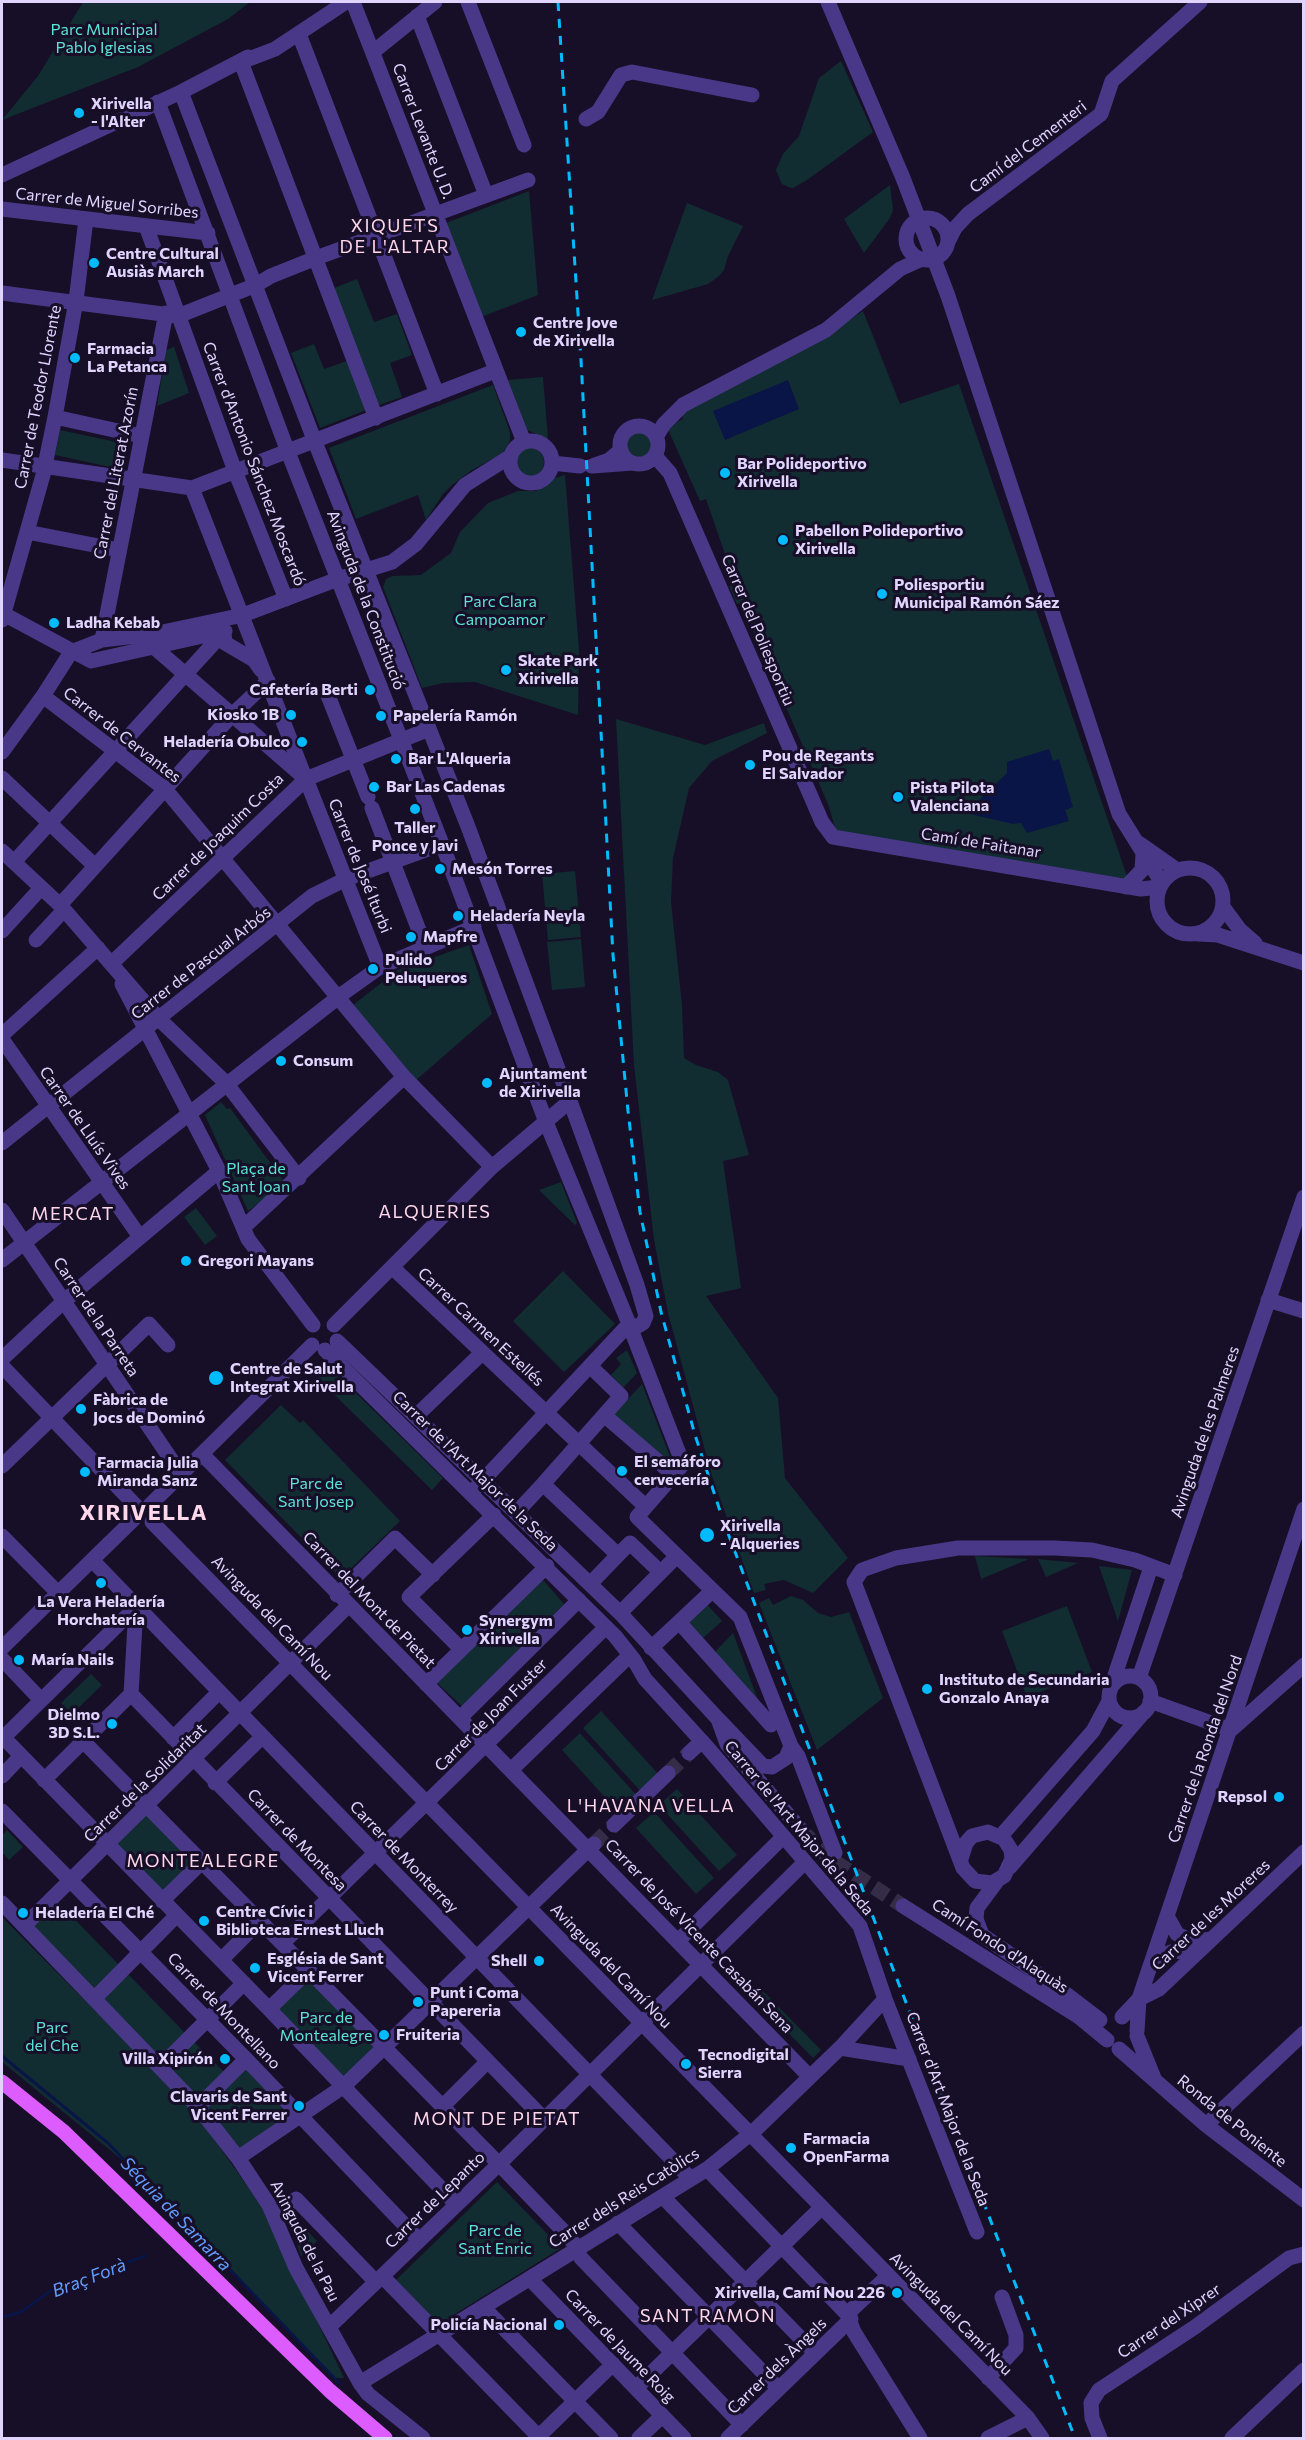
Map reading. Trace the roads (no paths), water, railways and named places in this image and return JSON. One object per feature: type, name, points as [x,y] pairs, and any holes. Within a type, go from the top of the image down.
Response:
[{"type":"main road","points":[[2,2082],[72,2139],[330,2391],[385,2439]]},
{"type":"street","points":[[2,175],[241,62],[330,2]]},
{"type":"street","points":[[241,62],[271,52],[346,2]]},
{"type":"street","name":"Carrer Levante U. D.","points":[[353,2],[524,442]]},
{"type":"street","points":[[373,51],[435,2]]},
{"type":"street","points":[[468,2],[524,145]]},
{"type":"street","points":[[828,2],[912,201],[925,222],[1119,814],[1161,885]]},
{"type":"street","name":"Camí del Cementeri","points":[[935,257],[968,214],[1101,114],[1112,81],[1200,2]]},
{"type":"street","points":[[417,16],[486,195]]},
{"type":"street","points":[[299,34],[437,394]]},
{"type":"street","points":[[241,62],[376,418]]},
{"type":"street","points":[[586,119],[598,112],[621,75],[632,72],[752,95]]},
{"type":"street","name":"Avinguda de la Constitució","points":[[181,92],[315,442],[467,824],[637,1285],[646,1316],[640,1326],[629,1324]]},
{"type":"street","name":"Avinguda de la Constitució","points":[[158,102],[288,452],[474,927],[543,1116],[629,1324],[682,1464],[645,1506]]},
{"type":"street","points":[[2,293],[172,314],[231,295],[316,258],[528,180]]},
{"type":"street","name":"Carrer de Miguel Sorribes","points":[[2,209],[208,232]]},
{"type":"street","name":"Camí del Cementeri","points":[[925,222],[968,214]]},
{"type":"street","name":"Carrer de Teodor Llorente","points":[[3,616],[45,467],[56,417],[76,301],[86,219]]},
{"type":"street","points":[[900,268],[907,245],[925,222]]},
{"type":"street","points":[[925,222],[944,226],[935,257]]},
{"type":"street","name":"Carrer d'Antonio Sánchez Moscardó","points":[[146,226],[172,314],[188,341],[235,471],[286,599]]},
{"type":"street","points":[[907,245],[910,252],[935,257]]},
{"type":"street","points":[[638,426],[646,427],[656,436],[658,445],[655,456],[645,464],[592,466],[609,460],[621,450],[623,434],[638,426],[677,409],[826,330],[900,268],[935,257]]},
{"type":"street","name":"Carrer del Literat Azorín","points":[[102,640],[160,343],[172,314]]},
{"type":"street","name":"Carrer d'Antonio Sánchez Moscardó","points":[[160,343],[175,338],[188,341]]},
{"type":"street","points":[[2,460],[192,488],[495,371]]},
{"type":"street","points":[[656,436],[677,409]]},
{"type":"street","points":[[56,417],[141,436]]},
{"type":"street","points":[[2,752],[43,696],[71,652],[102,640],[153,634],[243,615],[338,579],[392,562],[416,544],[465,485],[511,456],[524,442],[531,441],[543,445],[551,456],[552,463],[546,476],[534,483],[520,480],[505,469],[489,471]]},
{"type":"street","points":[[621,450],[633,463]]},
{"type":"street","points":[[511,456],[513,474]]},
{"type":"street","name":"Carrer del Poliesportiu","points":[[655,456],[670,472],[822,822]]},
{"type":"street","points":[[552,463],[580,466]]},
{"type":"street","points":[[192,488],[267,681]]},
{"type":"street","points":[[27,532],[119,550]]},
{"type":"street","points":[[243,615],[224,632],[50,824],[6,859],[62,908],[159,1019],[226,1083],[299,1178]]},
{"type":"street","points":[[3,616],[91,661],[224,632]]},
{"type":"street","points":[[224,632],[225,644],[256,662],[267,681]]},
{"type":"street","name":"Carrer de José Iturbi","points":[[155,648],[306,779]]},
{"type":"street","points":[[36,940],[95,866],[232,715],[267,681]]},
{"type":"street","name":"Carrer de José Iturbi","points":[[267,681],[380,967]]},
{"type":"street","points":[[327,693],[425,945]]},
{"type":"street","name":"Carrer de Cervantes","points":[[43,696],[165,789],[404,1077],[492,1167]]},
{"type":"street","name":"Carrer de Joaquim Costa","points":[[112,963],[306,779],[354,762],[429,729]]},
{"type":"street","points":[[2,778],[95,866]]},
{"type":"street","name":"Camí de Faitanar","points":[[822,822],[833,837],[1134,888],[1161,885]]},
{"type":"street","points":[[1133,840],[1177,870]]},
{"type":"street","name":"Carrer de Pascual Arbós","points":[[2,1143],[278,926],[312,896],[346,879],[442,844]]},
{"type":"street","points":[[1143,854],[1143,870],[1134,888],[1157,903]]},
{"type":"street","points":[[1198,934],[1208,929],[1219,918],[1223,907],[1223,895],[1214,878],[1193,867],[1177,870],[1161,885],[1157,903],[1162,921],[1175,931],[1198,934],[1218,935],[1304,963]]},
{"type":"street","points":[[2,931],[41,888]]},
{"type":"street","points":[[1223,907],[1240,930],[1260,947]]},
{"type":"street","points":[[2,1260],[226,1083],[380,967],[425,945],[474,927]]},
{"type":"street","points":[[2,1037],[98,948]]},
{"type":"street","points":[[112,963],[219,1171],[245,1226],[248,1239],[313,1325]]},
{"type":"street","name":"Carrer de Lluís Vives","points":[[2,1037],[140,1237]]},
{"type":"street","points":[[245,1226],[299,1178],[404,1077]]},
{"type":"street","points":[[334,1325],[508,1153],[538,1119],[568,1097]]},
{"type":"street","points":[[508,1153],[531,1142],[553,1140]]},
{"type":"street","points":[[2,1359],[63,1302],[219,1171]]},
{"type":"street","name":"Avinguda de les Palmeres","points":[[1138,1678],[1304,1197]]},
{"type":"street","name":"Carrer de la Parreta","points":[[2,1210],[181,1474]]},
{"type":"street","name":"Carrer Carmen Estellés","points":[[392,1267],[645,1506]]},
{"type":"street","points":[[617,1296],[637,1285]]},
{"type":"street","points":[[1268,1300],[1304,1311]]},
{"type":"street","points":[[2,1648],[140,1510],[338,1332],[334,1325],[326,1321],[313,1325]]},
{"type":"street","points":[[2,1466],[149,1324],[168,1345]]},
{"type":"street","points":[[472,1492],[629,1324]]},
{"type":"street","points":[[313,1325],[309,1337],[325,1345]]},
{"type":"street","name":"Carrer de l'Art Major de la Seda","points":[[325,1345],[416,1416],[483,1480],[620,1613],[763,1766],[780,1764],[791,1746]]},
{"type":"street","name":"Carrer de l'Art Major de la Seda","points":[[325,1345],[547,1566],[630,1654],[645,1678],[705,1744],[860,1926],[885,1999]]},
{"type":"street","points":[[416,1416],[482,1353]]},
{"type":"street","points":[[2,1366],[140,1510]]},
{"type":"street","points":[[516,1513],[621,1395],[590,1366]]},
{"type":"street","points":[[604,1415],[668,1470],[674,1465]]},
{"type":"street","name":"Carrer del Mont de Pietat","points":[[202,1454],[487,1745]]},
{"type":"street","points":[[543,1484],[618,1555]]},
{"type":"street","points":[[645,1506],[637,1518],[740,1617],[791,1746],[798,1756],[835,1853]]},
{"type":"street","name":"Carrer de la Ronda del Nord","points":[[1137,2033],[1139,2000],[1304,1509]]},
{"type":"street","name":"Avinguda del Camí Nou","points":[[140,1510],[144,1525],[152,1522],[1028,2418],[1041,2439]]},
{"type":"street","points":[[461,1649],[409,1597],[494,1515]]},
{"type":"street","points":[[2,1536],[58,1593]]},
{"type":"street","name":"Carrer de la Solidaritat","points":[[24,1926],[290,1664],[395,1538],[433,1575]]},
{"type":"street","points":[[590,1584],[630,1543],[654,1566]]},
{"type":"street","points":[[996,1881],[983,1883],[975,1881],[968,1875],[854,1582],[862,1570],[896,1558],[958,1548],[1092,1550],[1135,1560],[1150,1568],[1175,1575]]},
{"type":"street","points":[[606,1627],[676,1557]]},
{"type":"street","name":"Carrer de Monterrey","points":[[92,1560],[691,2179]]},
{"type":"street","points":[[426,1684],[547,1566]]},
{"type":"street","points":[[1150,1568],[1110,1695],[1120,1716],[1131,1718],[1147,1707],[1231,1730],[1304,1665]]},
{"type":"street","points":[[651,1648],[712,1591]]},
{"type":"street","points":[[460,1718],[579,1600]]},
{"type":"street","points":[[44,1780],[131,1695],[136,1607]]},
{"type":"street","points":[[136,1607],[2,1737],[244,1983],[456,2204]]},
{"type":"street","points":[[606,1627],[620,1613]]},
{"type":"street","points":[[679,1622],[771,1725]]},
{"type":"street","name":"Carrer de Joan Fuster","points":[[283,1943],[606,1627]]},
{"type":"street","points":[[512,1769],[630,1654]]},
{"type":"street","points":[[2,1659],[41,1700]]},
{"type":"street","points":[[1000,1837],[1093,1731],[1119,1678],[1126,1676],[1138,1678],[1148,1687],[1147,1707],[996,1881],[977,1908],[976,1919],[982,1935],[1053,1984],[1111,2019],[1132,2021],[1137,2033],[1130,2047],[1113,2045],[1106,2029],[1111,2019]]},
{"type":"street","points":[[172,1738],[219,1692]]},
{"type":"street","name":"Carrer de Montesa","points":[[131,1695],[429,2004],[544,2119]]},
{"type":"street","name":"Carrer de l'Art Major de la Seda","points":[[718,1719],[726,1744],[802,1831]]},
{"type":"street","points":[[215,1783],[262,1737]]},
{"type":"street","points":[[83,1741],[500,2164],[571,2239],[581,2258],[742,2425]]},
{"type":"street","points":[[690,1753],[705,1744]]},
{"type":"street","name":"Carrer de l'Art Major de la Seda","points":[[705,1744],[746,1768]]},
{"type":"street","name":"Carrer de José Vicente Casabán Sena","points":[[487,1745],[591,1846],[809,2076]]},
{"type":"street","points":[[2,1776],[21,1756]]},
{"type":"street","points":[[614,1825],[668,1773]]},
{"type":"street","name":"Carrer de Montellano","points":[[2,1811],[246,2059],[418,2239]]},
{"type":"street","points":[[961,1859],[966,1843],[972,1836],[988,1832],[1000,1837],[1011,1850],[1010,1867]]},
{"type":"street","points":[[679,1940],[783,1837]]},
{"type":"street","points":[[238,2158],[344,2086],[386,2048],[591,1846]]},
{"type":"street","name":"Carrer de les Moreres","points":[[1139,2000],[1159,1989],[1304,1852]]},
{"type":"street","points":[[162,1900],[203,1861]]},
{"type":"street","name":"Carrer de Lepanto","points":[[329,2327],[418,2239],[500,2164],[805,1862]]},
{"type":"street","name":"Avinguda de la Pau","points":[[2,1903],[198,2107],[238,2158],[275,2216],[296,2268],[360,2383],[368,2394],[423,2439]]},
{"type":"street","name":"Camí Fondo d'Alaquàs","points":[[903,1906],[1078,2017],[1113,2045]]},
{"type":"street","points":[[94,1999],[177,1916]]},
{"type":"street","points":[[1167,1916],[1177,1935],[1193,1942],[1211,1939]]},
{"type":"street","points":[[221,1960],[261,1920]]},
{"type":"street","points":[[1153,1958],[1174,1951],[1196,1953]]},
{"type":"street","points":[[269,2009],[309,1970]]},
{"type":"street","points":[[160,2067],[244,1983]]},
{"type":"street","name":"Carrer dels Reis Catòlics","points":[[360,2383],[707,2169],[750,2134],[840,2048],[885,1999]]},
{"type":"street","name":"Carrer d'Art Major de la Seda","points":[[885,1999],[977,2232]]},
{"type":"street","name":"Carrer de la Ronda del Nord","points":[[1111,2019],[1139,2000]]},
{"type":"street","name":"Camí Fondo d'Alaquàs","points":[[1078,2017],[1111,2019]]},
{"type":"street","name":"Ronda de Poniente","points":[[1137,2033],[1155,2081]]},
{"type":"street","points":[[1206,2125],[1304,2033]]},
{"type":"street","name":"Ronda de Poniente","points":[[1113,2045],[1206,2125],[1286,2189],[1304,2200]]},
{"type":"street","points":[[840,2048],[909,2059]]},
{"type":"street","points":[[198,2107],[246,2059]]},
{"type":"street","points":[[443,2106],[487,2062]]},
{"type":"street","points":[[707,2169],[849,2317],[854,2332],[920,2439]]},
{"type":"street","name":"Ronda de Poniente","points":[[1286,2189],[1304,2191]]},
{"type":"street","points":[[663,2197],[815,2353]]},
{"type":"street","points":[[275,2216],[296,2199],[438,2333],[538,2438],[613,2364]]},
{"type":"street","points":[[636,2388],[821,2208]]},
{"type":"street","points":[[618,2223],[778,2388]]},
{"type":"street","name":"Carrer del Xiprer","points":[[1100,2439],[1092,2418],[1091,2403],[1099,2390],[1196,2326],[1289,2258],[1304,2254]]},
{"type":"street","name":"Carrer dels Àngels","points":[[728,2439],[815,2353],[888,2276]]},
{"type":"street","name":"Carrer de Jaume Roig","points":[[530,2279],[684,2439]]},
{"type":"street","points":[[988,2378],[1016,2348],[1016,2335],[1002,2297]]},
{"type":"street","points":[[483,2307],[610,2439]]},
{"type":"street","points":[[1232,2439],[1304,2370]]},
{"type":"street","points":[[639,2439],[662,2416]]},
{"type":"street","points":[[988,2439],[1028,2418]]},
{"type":"waterway","name":"Séquia de Samarra","points":[[2,2056],[108,2143],[340,2384]]},
{"type":"waterway","name":"Braç Forà","points":[[2,2317],[21,2312],[53,2289],[145,2256]]},
{"type":"tunnel","points":[[668,1773],[689,1753]]},
{"type":"tunnel","points":[[594,1844],[614,1825]]},
{"type":"tunnel","points":[[802,1831],[829,1858],[903,1906]]},
{"type":"railway","points":[[558,2],[581,360],[613,955],[640,1212],[661,1312],[695,1435],[723,1520],[881,1938],[1075,2438]]},
{"type":"place","name":"Xirivella - l'Alter","points":[[79,113]]},
{"type":"place","name":"Centre Cultural Ausiàs March","points":[[94,263]]},
{"type":"place","name":"Centre Jove de Xirivella","points":[[521,332]]},
{"type":"place","name":"Farmacia La Petanca","points":[[75,358]]},
{"type":"place","name":"Bar Polideportivo Xirivella","points":[[725,473]]},
{"type":"place","name":"Pabellon Polideportivo Xirivella","points":[[783,540]]},
{"type":"place","name":"Poliesportiu Municipal Ramón Sáez","points":[[882,594]]},
{"type":"place","name":"Ladha Kebab","points":[[54,623]]},
{"type":"place","name":"Skate Park Xirivella","points":[[506,670]]},
{"type":"place","name":"Cafetería Berti","points":[[370,690]]},
{"type":"place","name":"Kiosko 1B","points":[[291,715]]},
{"type":"place","name":"Papelería Ramón","points":[[381,716]]},
{"type":"place","name":"Heladería Obulco","points":[[302,742]]},
{"type":"place","name":"Bar L'Alqueria","points":[[396,759]]},
{"type":"place","name":"Pou de Regants El Salvador","points":[[750,765]]},
{"type":"place","name":"Bar Las Cadenas","points":[[374,787]]},
{"type":"place","name":"Pista Pilota Valenciana","points":[[898,797]]},
{"type":"place","name":"Taller Ponce y Javi","points":[[415,809]]},
{"type":"place","name":"Mesón Torres","points":[[440,869]]},
{"type":"place","name":"Heladería Neyla","points":[[458,916]]},
{"type":"place","name":"Mapfre","points":[[411,937]]},
{"type":"place","name":"Pulido Peluqueros","points":[[373,969]]},
{"type":"place","name":"Consum","points":[[281,1061]]},
{"type":"place","name":"Ajuntament de Xirivella","points":[[487,1083]]},
{"type":"place","name":"Gregori Mayans","points":[[186,1261]]},
{"type":"place","name":"Centre de Salut Integrat Xirivella","points":[[216,1378]]},
{"type":"place","name":"Fàbrica de Jocs de Dominó","points":[[81,1409]]},
{"type":"place","name":"El semáforo cervecería","points":[[622,1471]]},
{"type":"place","name":"Farmacia Julia Miranda Sanz","points":[[85,1472]]},
{"type":"place","name":"Xirivella - Alqueries","points":[[707,1535]]},
{"type":"place","name":"La Vera Heladería Horchatería","points":[[101,1583]]},
{"type":"place","name":"Synergym Xirivella","points":[[467,1630]]},
{"type":"place","name":"María Nails","points":[[19,1660]]},
{"type":"place","name":"Instituto de Secundaria Gonzalo Anaya","points":[[927,1689]]},
{"type":"place","name":"Dielmo 3D S.L.","points":[[112,1724]]},
{"type":"place","name":"Repsol","points":[[1279,1797]]},
{"type":"place","name":"Heladería El Ché","points":[[23,1913]]},
{"type":"place","name":"Centre Cívic i Biblioteca Ernest Lluch","points":[[204,1921]]},
{"type":"place","name":"Shell","points":[[539,1961]]},
{"type":"place","name":"Església de Sant Vicent Ferrer","points":[[255,1968]]},
{"type":"place","name":"Punt i Coma Papereria","points":[[418,2002]]},
{"type":"place","name":"Fruiteria","points":[[384,2035]]},
{"type":"place","name":"Villa Xipirón","points":[[225,2059]]},
{"type":"place","name":"Tecnodigital Sierra","points":[[686,2064]]},
{"type":"place","name":"Clavaris de Sant Vicent Ferrer","points":[[299,2106]]},
{"type":"place","name":"Farmacia OpenFarma","points":[[791,2148]]},
{"type":"place","name":"Xirivella, Camí Nou 226","points":[[897,2293]]},
{"type":"place","name":"Policía Nacional","points":[[559,2325]]},
{"type":"district","name":"XIQUETS DE L'ALTAR","points":[[395,236]]},
{"type":"district","name":"ALQUERIES","points":[[435,1212]]},
{"type":"district","name":"MERCAT","points":[[73,1214]]},
{"type":"district","name":"XIRIVELLA","points":[[144,1513]]},
{"type":"district","name":"L'HAVANA VELLA","points":[[651,1806]]},
{"type":"district","name":"MONTEALEGRE","points":[[203,1861]]},
{"type":"district","name":"MONT DE PIETAT","points":[[497,2119]]},
{"type":"district","name":"SANT RAMON","points":[[708,2316]]},
{"type":"park label","name":"Parc Municipal Pablo Iglesias","points":[[104,39]]},
{"type":"park label","name":"Parc Clara Campoamor","points":[[500,611]]},
{"type":"park label","name":"Plaça de Sant Joan","points":[[256,1178]]},
{"type":"park label","name":"Parc de Sant Josep","points":[[316,1493]]},
{"type":"park label","name":"Parc de Montealegre","points":[[326,2027]]},
{"type":"park label","name":"Parc del Che","points":[[52,2037]]},
{"type":"park label","name":"Parc de Sant Enric","points":[[495,2240]]}]
